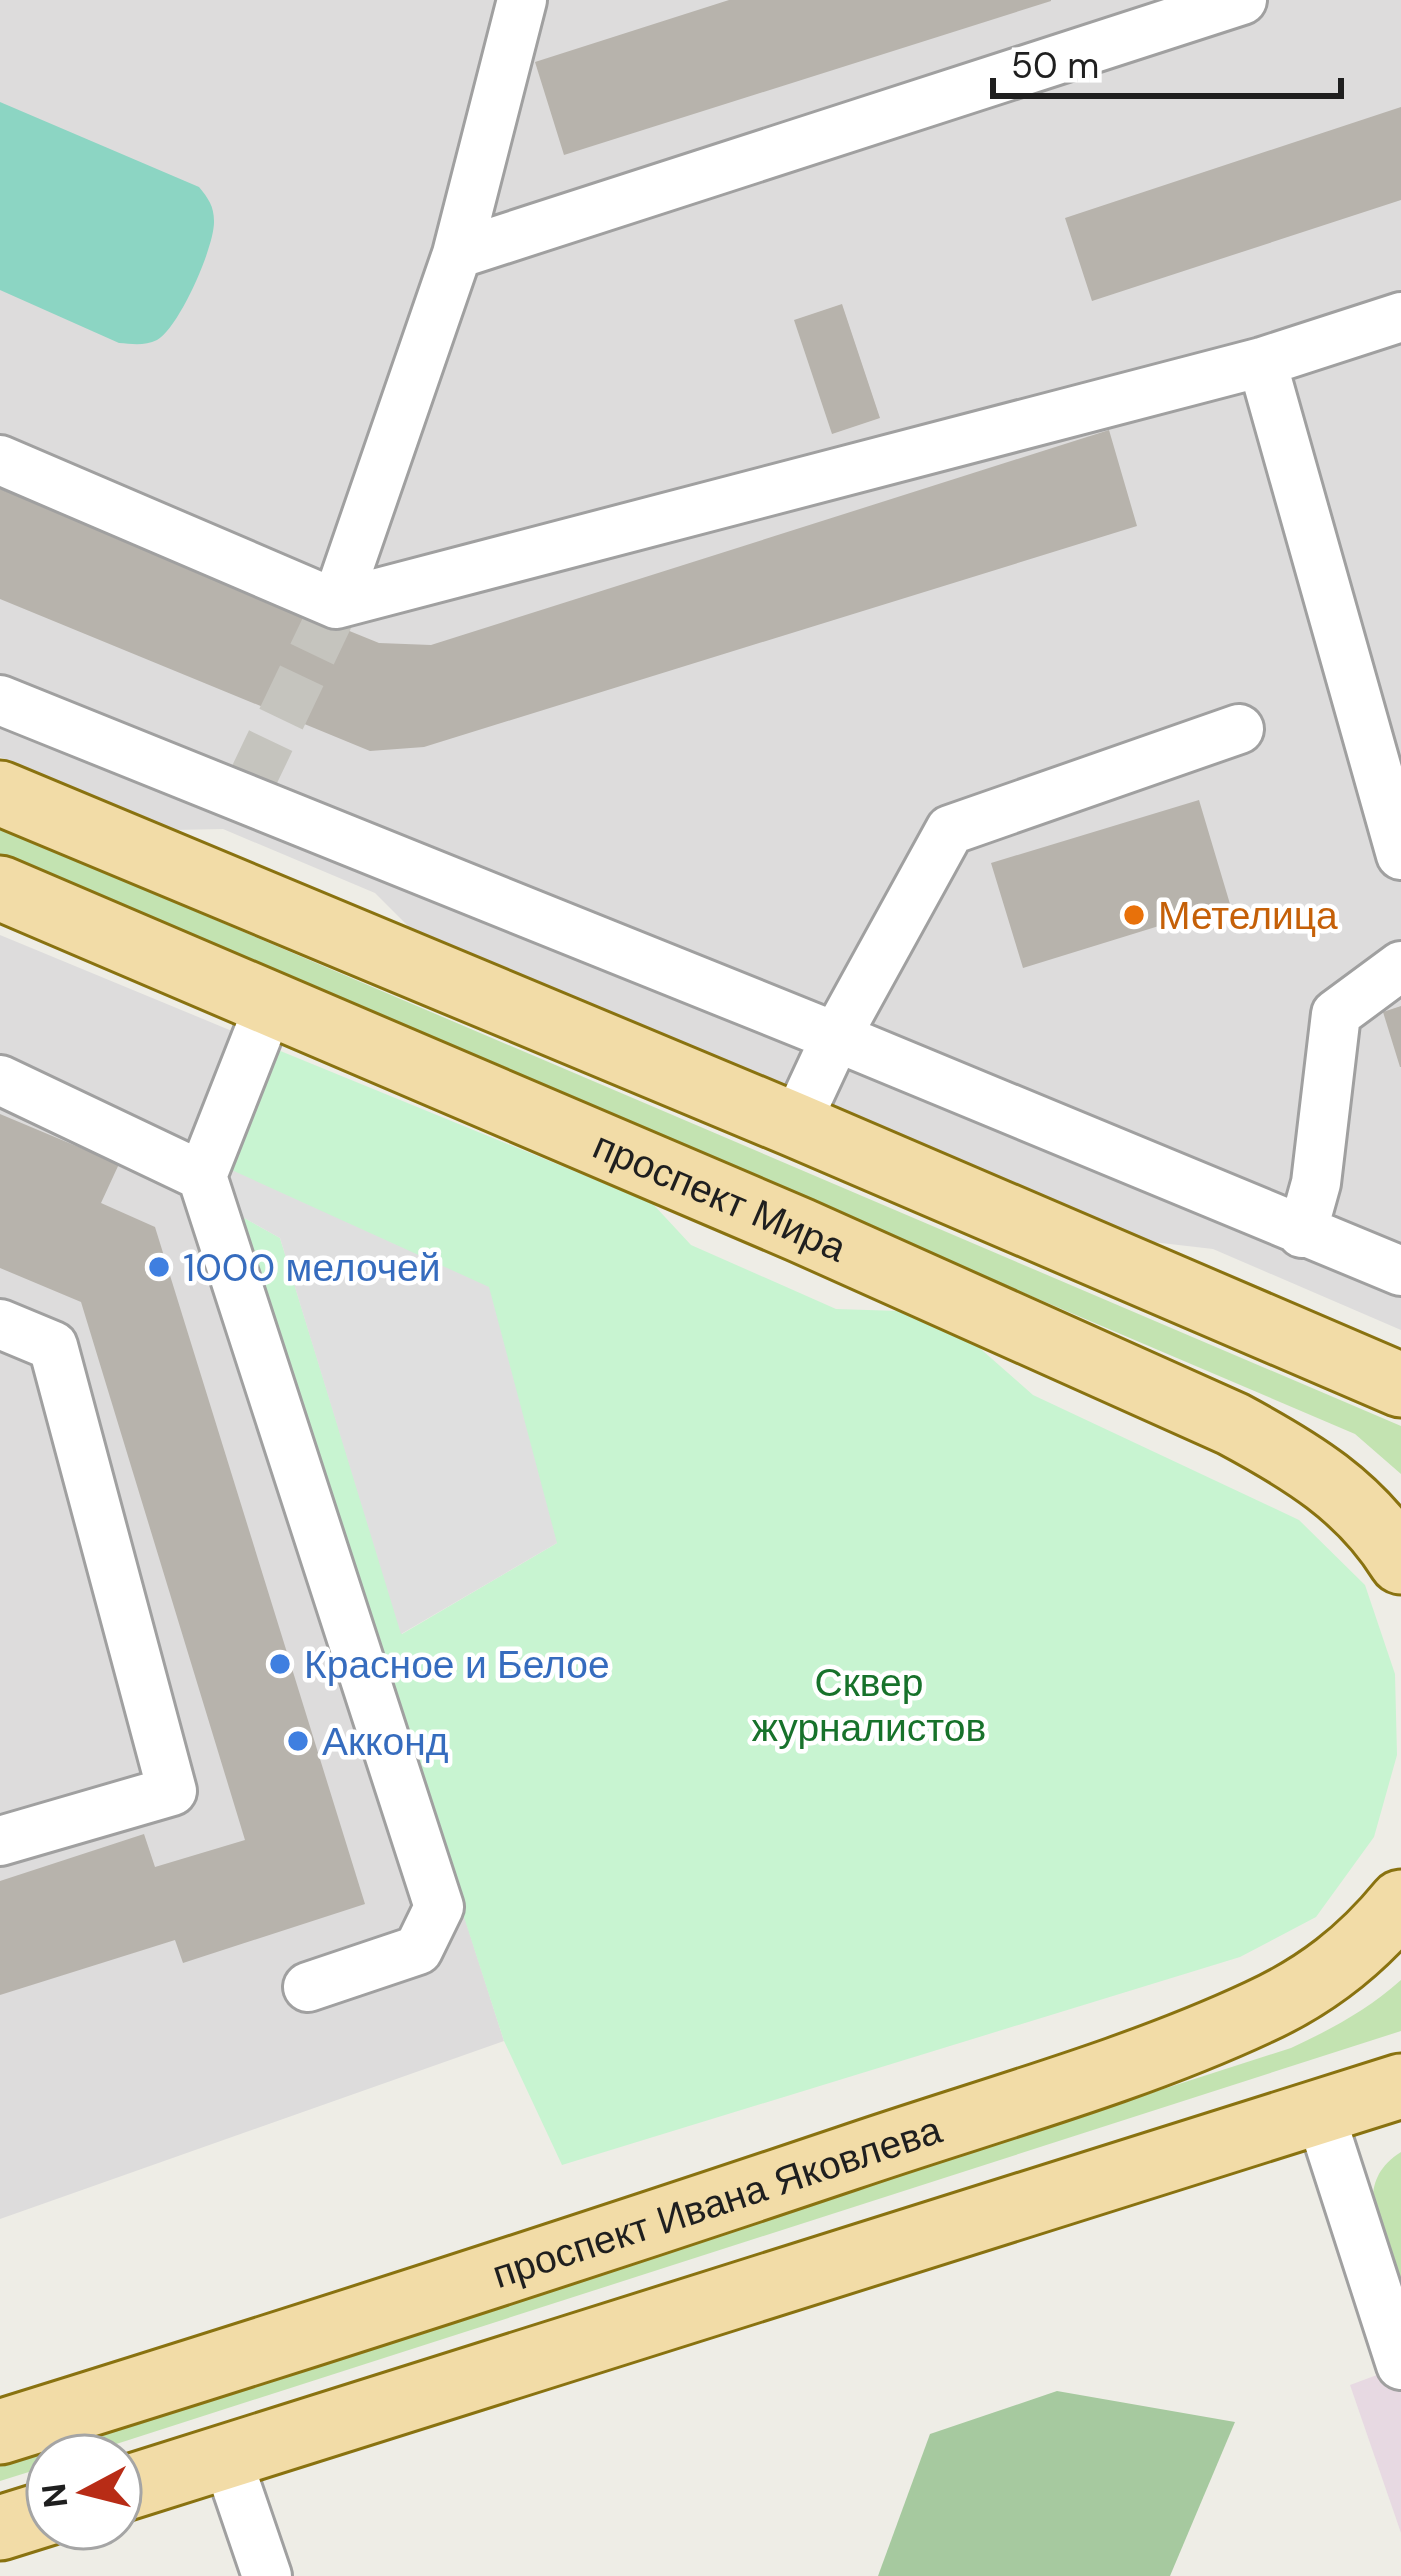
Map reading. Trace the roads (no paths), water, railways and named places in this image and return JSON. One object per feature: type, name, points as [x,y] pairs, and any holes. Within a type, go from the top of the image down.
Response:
[{"type":"main road","points":[[0,793],[795,1125],[1401,1385]]},
{"type":"main road","name":"проспект Мира","points":[[0,888],[800,1230],[1233,1424],[1297,1458],[1351,1498],[1401,1562]]},
{"type":"main road","name":"проспект Ивана Яковлева","points":[[0,2432],[739,2194],[1148,2056],[1259,2012],[1325,1976],[1373,1936],[1401,1902]]},
{"type":"main road","points":[[144,2482],[1401,2086]]},
{"type":"street","points":[[336,604],[458,254],[522,0]]},
{"type":"street","points":[[458,254],[1242,0]]},
{"type":"street","points":[[0,460],[336,604],[1262,362],[1401,317]]},
{"type":"street","points":[[1262,362],[1401,855]]},
{"type":"street","points":[[0,700],[246,792],[1401,1271]]},
{"type":"street","points":[[795,1125],[836,1037],[950,830],[1239,729]]},
{"type":"street","points":[[1302,1233],[1316,1184],[1336,1014],[1401,966]]},
{"type":"street","points":[[272,1001],[202,1176],[439,1907],[418,1949],[308,1987]]},
{"type":"street","points":[[0,1080],[202,1176]]},
{"type":"street","points":[[0,1324],[53,1346],[172,1792],[0,1840]]},
{"type":"street","points":[[1318,2111],[1398,2346]]},
{"type":"street","points":[[226,2456],[267,2576]]},
{"type":"tunnel","points":[[250,784],[336,604]]},
{"type":"place","name":"Метелица","points":[[1134,915]]},
{"type":"place","name":"1000 мелочей","points":[[159,1267]]},
{"type":"place","name":"Красное и Белое","points":[[280,1664]]},
{"type":"place","name":"Акконд","points":[[298,1741]]},
{"type":"park label","name":"Сквер журналистов","points":[[869,1704]]}]
